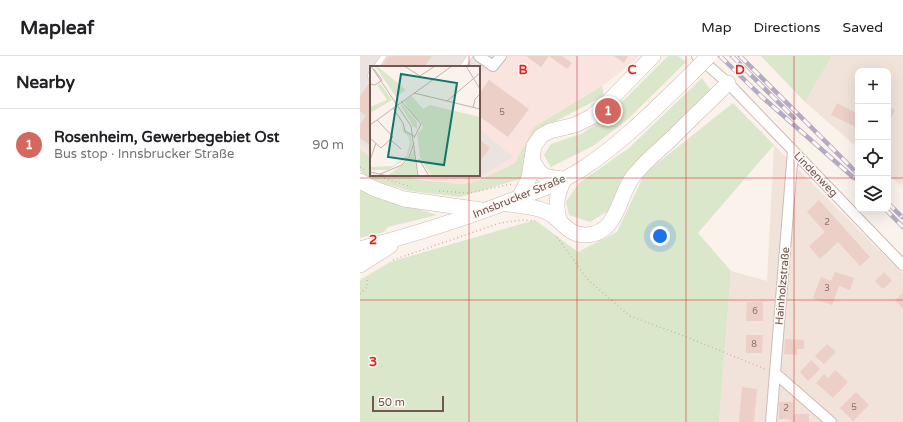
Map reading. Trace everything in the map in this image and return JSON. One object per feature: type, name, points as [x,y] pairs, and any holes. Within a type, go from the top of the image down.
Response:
[{"type":"main road","points":[[519,198],[529,178],[534,146],[542,136],[550,131],[575,125],[591,117],[604,106],[653,56]]},
{"type":"main road","name":"Innsbrucker Straße","points":[[360,249],[402,238],[505,204],[564,179],[606,153],[634,130],[709,56]]},
{"type":"main road","points":[[505,204],[539,209],[547,212],[557,227],[570,231],[586,235],[601,231],[612,220],[627,187],[639,169],[728,83]]},
{"type":"main road","points":[[532,159],[540,174],[546,177],[564,179],[557,198],[557,227]]},
{"type":"main road","points":[[360,181],[375,189],[404,199],[486,210]]},
{"type":"main road","points":[[364,271],[402,238]]},
{"type":"street","points":[[479,56],[493,66],[501,56]]},
{"type":"street","name":"Lindenweg","points":[[697,56],[728,83],[903,265]]},
{"type":"street","name":"Hainholzstraße","points":[[771,422],[793,150]]},
{"type":"street","points":[[775,373],[831,422]]},
{"type":"lane","points":[[377,66],[384,56]]},
{"type":"lane","points":[[463,66],[470,56]]},
{"type":"path","points":[[378,176],[417,189]]},
{"type":"path","points":[[439,191],[469,193],[508,185],[529,178]]},
{"type":"path","points":[[388,261],[500,223],[523,220],[537,221]]},
{"type":"path","points":[[557,227],[588,280],[630,316],[775,373]]},
{"type":"path","points":[[360,294],[367,288],[364,271]]},
{"type":"shaded area","points":[[360,56],[639,56],[634,62],[602,86],[534,127],[515,163],[475,182],[461,184],[427,181],[408,176],[480,176],[480,66],[370,66],[370,157],[360,149]]},
{"type":"shaded area","points":[[360,56],[494,56],[483,72],[480,70],[480,66],[370,66],[370,151],[360,143]]},
{"type":"shaded area","points":[[832,56],[903,56],[903,182],[900,185],[891,177],[891,68],[855,68],[855,145],[805,102]]},
{"type":"shaded area","points":[[480,130],[513,157],[480,176]]},
{"type":"shaded area","points":[[774,145],[903,274],[903,422],[719,422],[731,271],[767,281]]},
{"type":"shaded area","points":[[418,176],[479,176],[467,180]]},
{"type":"green space","points":[[668,56],[678,56],[686,62],[628,119],[593,146],[551,167],[544,155],[551,144],[583,133],[618,106]]},
{"type":"green space","points":[[761,56],[832,56],[805,102]]},
{"type":"green space","points":[[702,78],[710,89],[613,208],[590,222],[569,215],[566,202],[579,183],[629,148]]},
{"type":"green space","points":[[602,86],[604,96],[558,120],[538,133],[520,179],[460,197],[410,191],[372,180],[360,171],[360,149],[370,157],[370,176],[408,176],[427,181],[461,184],[475,182],[515,163],[534,127]]},
{"type":"green space","points":[[733,103],[774,145],[698,233],[731,271],[719,422],[360,422],[360,280],[390,262],[535,220],[578,252],[617,232],[645,173]]},
{"type":"green space","points":[[360,190],[437,215],[388,227],[384,232],[360,238]]},
{"type":"building","points":[[389,56],[432,56],[425,66],[382,66]]},
{"type":"building","points":[[526,56],[549,56],[541,67]]},
{"type":"building","points":[[549,56],[562,56],[572,63],[567,69]]},
{"type":"building","points":[[614,56],[628,56],[624,63]]},
{"type":"building","points":[[489,80],[529,109],[508,137],[480,117],[480,93]]},
{"type":"building","points":[[370,82],[370,145],[360,138],[360,124],[366,116],[360,111],[360,96]]},
{"type":"building","points":[[837,103],[855,112],[855,127],[831,115]]},
{"type":"building","points":[[891,108],[895,110],[891,119]]},
{"type":"building","points":[[480,140],[490,148],[480,161]]},
{"type":"building","points":[[819,200],[870,257],[860,266],[838,242],[820,259],[809,246],[825,232],[807,212]]},
{"type":"building","points":[[835,272],[854,278],[850,290],[839,286],[832,305],[813,298],[821,277],[831,281]]},
{"type":"building","points":[[884,272],[892,281],[883,289],[875,281]]},
{"type":"building","points":[[903,293],[903,309],[895,300]]},
{"type":"building","points":[[747,302],[763,302],[763,321],[746,321]]},
{"type":"building","points":[[746,335],[763,335],[762,353],[746,353]]},
{"type":"building","points":[[785,339],[804,340],[804,349],[797,349],[797,355],[784,354]]},
{"type":"building","points":[[827,344],[836,352],[824,364],[815,356]]},
{"type":"building","points":[[811,360],[820,369],[808,381],[800,372]]},
{"type":"building","points":[[835,370],[848,382],[833,398],[816,383],[824,374],[828,378]]},
{"type":"building","points":[[742,387],[757,389],[754,422],[739,422]]},
{"type":"building","points":[[856,392],[869,405],[853,421],[840,408]]},
{"type":"building","points":[[779,402],[793,402],[793,414],[809,414],[809,422],[791,422],[791,419],[779,419]]},
{"type":"railway","points":[[720,56],[761,96],[854,178]]},
{"type":"railway","points":[[732,56],[794,118]]},
{"type":"railway","points":[[740,56],[855,171]]},
{"type":"railway","points":[[891,206],[902,217]]},
{"type":"railway","points":[[888,212],[903,227]]},
{"type":"place","name":"Rosenheim, Gewerbegebiet Ost","points":[[608,111]]}]
